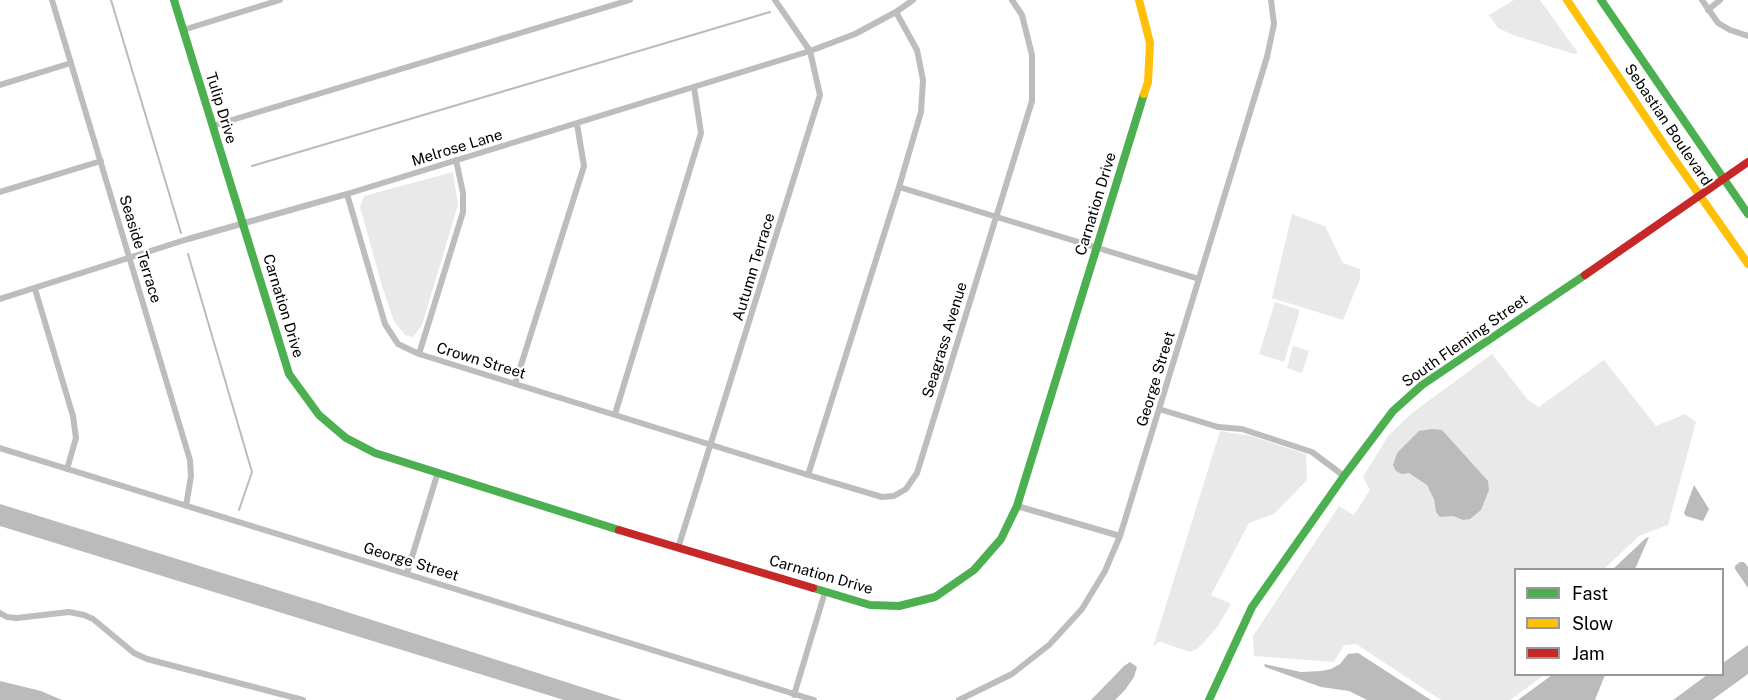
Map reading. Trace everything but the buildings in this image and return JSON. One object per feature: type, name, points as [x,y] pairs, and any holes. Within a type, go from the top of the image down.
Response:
[{"type":"street","name":"Seaside Terrace","points":[[52,0],[190,460],[191,476],[186,506]]},
{"type":"street","name":"Tulip Drive","points":[[174,0],[243,224]]},
{"type":"street","points":[[183,30],[280,0]]},
{"type":"street","points":[[212,126],[630,0]]},
{"type":"street","name":"Autumn Terrace","points":[[678,548],[820,96],[810,51],[775,0]]},
{"type":"street","name":"Melrose Lane","points":[[0,299],[810,51],[855,34],[913,0]]},
{"type":"street","name":"Seagrass Avenue","points":[[710,445],[882,497],[894,496],[906,489],[916,473],[1032,101],[1032,55],[1022,15],[1011,0]]},
{"type":"street","name":"Carnation Drive","points":[[243,224],[289,374],[319,415],[346,438],[375,453],[678,548],[870,605],[899,606],[935,597],[974,570],[1001,539],[1017,506],[1148,82],[1150,43],[1139,0]]},
{"type":"street","name":"George Street","points":[[959,700],[1012,674],[1049,645],[1082,609],[1105,571],[1120,536],[1267,57],[1274,24],[1271,0]]},
{"type":"street","name":"Sebastian Boulevard","points":[[1567,0],[1699,196],[1748,264]]},
{"type":"street","name":"Sebastian Boulevard","points":[[1601,0],[1748,214]]},
{"type":"street","points":[[1702,0],[1718,23],[1748,36]]},
{"type":"street","points":[[1708,10],[1720,0]]},
{"type":"street","points":[[808,475],[921,112],[923,80],[917,50],[896,12]]},
{"type":"street","points":[[0,85],[71,63]]},
{"type":"street","points":[[615,414],[701,134],[694,87]]},
{"type":"street","points":[[515,384],[584,166],[577,124]]},
{"type":"street","points":[[419,354],[463,212],[463,192],[456,160]]},
{"type":"street","points":[[0,192],[101,161]]},
{"type":"street","name":"South Fleming Street","points":[[1209,700],[1252,607],[1392,411],[1422,386],[1616,255],[1748,162]]},
{"type":"street","points":[[899,187],[1199,279]]},
{"type":"street","name":"Crown Street","points":[[347,194],[385,324],[398,344],[419,354],[710,445]]},
{"type":"street","points":[[35,289],[73,416],[75,438],[67,469]]},
{"type":"street","points":[[1159,409],[1218,428],[1242,429],[1312,452],[1344,476]]},
{"type":"street","name":"George Street","points":[[0,448],[814,700]]},
{"type":"street","points":[[406,573],[438,472]]},
{"type":"street","points":[[1017,506],[1120,536]]},
{"type":"street","points":[[794,695],[825,592]]},
{"type":"street","points":[[0,613],[16,618],[69,612],[84,615],[93,619],[134,653],[147,659],[303,700]]},
{"type":"shaded area","points":[[1514,0],[1540,0],[1578,53],[1574,54],[1513,35],[1498,28],[1489,15]]},
{"type":"shaded area","points":[[453,172],[458,205],[422,325],[413,337],[405,335],[394,321],[360,207],[364,196]]},
{"type":"shaded area","points":[[1292,214],[1325,226],[1343,263],[1360,269],[1360,279],[1343,320],[1272,298]]},
{"type":"shaded area","points":[[1275,302],[1300,310],[1284,362],[1259,354]]},
{"type":"shaded area","points":[[1293,346],[1309,351],[1302,373],[1287,368]]},
{"type":"shaded area","points":[[1492,354],[1528,400],[1539,407],[1604,360],[1656,426],[1685,414],[1696,422],[1668,525],[1639,536],[1605,568],[1514,568],[1514,676],[1543,676],[1510,700],[1441,700],[1356,644],[1344,645],[1334,662],[1254,656],[1253,636],[1339,506],[1354,515],[1370,490],[1363,477],[1388,436],[1412,413]]},
{"type":"shaded area","points":[[1442,430],[1488,481],[1489,490],[1481,510],[1470,519],[1463,520],[1453,516],[1440,517],[1436,512],[1434,499],[1427,485],[1409,473],[1402,474],[1396,471],[1393,465],[1397,453],[1419,431]]},
{"type":"shaded area","points":[[1220,431],[1251,436],[1306,454],[1307,480],[1274,514],[1249,523],[1211,595],[1231,604],[1218,626],[1205,641],[1190,652],[1161,642],[1153,647]]},
{"type":"shaded area","points":[[1694,485],[1709,509],[1703,521],[1686,516],[1684,513]]},
{"type":"shaded area","points":[[0,504],[622,700],[564,700],[0,526]]},
{"type":"shaded area","points":[[1649,537],[1635,568],[1614,568]]},
{"type":"shaded area","points":[[1740,562],[1744,562],[1748,567],[1748,588],[1735,569]]},
{"type":"shaded area","points":[[1748,645],[1748,674],[1712,700],[1673,700],[1706,676],[1724,676],[1724,662]]},
{"type":"shaded area","points":[[1358,653],[1431,700],[1367,700],[1349,691],[1321,687],[1265,667],[1264,664],[1301,672],[1321,671],[1340,664],[1348,654]]},
{"type":"shaded area","points":[[1130,662],[1137,667],[1134,677],[1115,700],[1091,700],[1124,666]]},
{"type":"shaded area","points":[[1551,676],[1605,676],[1595,700],[1518,700]]},
{"type":"shaded area","points":[[0,681],[41,691],[62,700],[0,700]]},
{"type":"waterway","points":[[111,0],[181,233]]},
{"type":"waterway","points":[[252,166],[770,12]]},
{"type":"waterway","points":[[188,254],[252,472],[239,510]]},
{"type":"traffic: fast","points":[[174,0],[289,374],[319,415],[346,438],[375,453],[619,530]]},
{"type":"traffic: fast","points":[[1601,0],[1748,214]]},
{"type":"traffic: fast","points":[[813,588],[870,605],[899,606],[935,597],[974,570],[1001,539],[1017,506],[1144,94]]},
{"type":"traffic: fast","points":[[1209,700],[1252,607],[1344,476],[1393,411],[1422,385],[1585,275]]},
{"type":"traffic: slow","points":[[1139,0],[1150,43],[1148,82],[1144,94]]},
{"type":"traffic: slow","points":[[1567,0],[1748,264]]},
{"type":"traffic: jam","points":[[1585,275],[1748,162]]},
{"type":"traffic: jam","points":[[619,530],[813,588]]}]
